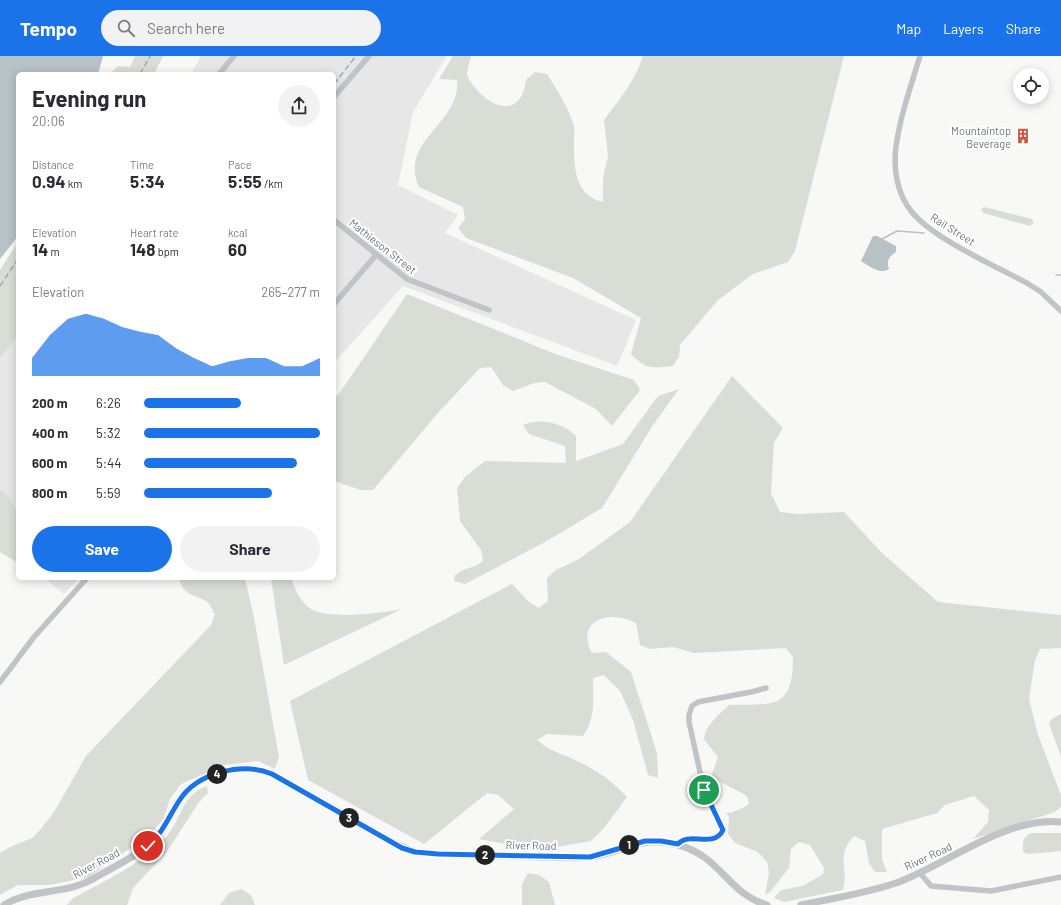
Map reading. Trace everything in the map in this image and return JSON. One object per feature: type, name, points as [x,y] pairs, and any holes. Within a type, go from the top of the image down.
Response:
[{"type":"street","points":[[220,72],[234,56]]},
{"type":"street","points":[[336,95],[369,56]]},
{"type":"street","name":"Rail Street","points":[[920,56],[900,124],[895,148],[896,175],[904,200],[912,211],[933,230],[1027,283],[1041,292],[1061,310]]},
{"type":"street","name":"Mathieson Street","points":[[336,222],[406,279],[489,310]]},
{"type":"street","points":[[336,302],[376,255]]},
{"type":"street","points":[[0,682],[34,637],[84,580]]},
{"type":"street","points":[[678,844],[684,840],[713,839],[720,836],[723,830],[708,798],[700,772],[689,722],[692,706],[698,702],[766,688]]},
{"type":"street","name":"River Road","points":[[4,905],[30,893],[78,886],[139,852],[159,835],[168,823],[179,801],[191,788],[212,776],[239,768],[257,769],[272,774],[394,843],[410,850],[426,854],[590,857],[645,841],[661,841],[678,844],[707,858],[721,869],[742,893],[751,900],[767,905]]},
{"type":"street","name":"River Road","points":[[801,905],[878,888],[920,872],[1018,826],[1040,822],[1061,822]]},
{"type":"street","points":[[920,872],[931,886],[991,891],[1061,877]]},
{"type":"shaded area","points":[[0,56],[103,56],[99,72],[16,72],[16,239],[0,259]]},
{"type":"shaded area","points":[[135,56],[163,56],[155,72],[112,72],[118,66],[130,67]]},
{"type":"shaded area","points":[[201,56],[447,56],[413,112],[398,185],[458,215],[445,233],[636,320],[617,366],[403,286],[336,361],[336,72],[192,72]]},
{"type":"shaded area","points":[[453,56],[471,56],[467,74],[470,81],[485,97],[500,105],[508,106],[514,104],[524,91],[526,80],[535,72],[547,74],[565,104],[574,125],[574,161],[581,186],[586,193],[603,202],[603,178],[608,156],[604,120],[632,82],[643,56],[844,56],[795,251],[788,262],[753,274],[718,300],[680,345],[679,357],[673,366],[650,367],[641,363],[631,354],[641,318],[573,278],[466,238],[458,228],[465,219],[463,207],[419,187],[415,171],[417,156],[423,144],[450,108],[456,95],[457,80],[439,79]]},
{"type":"shaded area","points":[[984,207],[1032,219],[1034,223],[1030,226],[983,213],[981,209]]},
{"type":"shaded area","points":[[873,236],[877,236],[896,246],[896,252],[890,257],[888,261],[889,269],[886,271],[875,269],[861,261]]},
{"type":"shaded area","points":[[16,245],[16,338],[0,358],[0,270]]},
{"type":"shaded area","points":[[407,294],[558,355],[634,380],[640,390],[612,426],[596,409],[545,382],[534,383],[513,391],[503,385],[491,367],[480,368],[437,414],[373,490],[361,490],[336,482],[336,396],[339,394]]},
{"type":"shaded area","points":[[16,338],[16,555],[0,543],[0,358]]},
{"type":"shaded area","points":[[732,376],[783,428],[774,443],[771,493],[780,512],[797,514],[844,512],[882,553],[938,602],[1061,615],[1061,648],[1040,649],[1035,660],[1029,699],[1038,735],[1061,795],[1061,807],[1055,812],[973,839],[988,822],[989,810],[974,796],[945,805],[937,813],[882,829],[882,860],[887,872],[875,872],[869,863],[865,841],[854,836],[848,843],[845,850],[845,875],[843,890],[784,902],[774,898],[781,890],[803,886],[823,874],[824,868],[810,845],[799,842],[791,849],[789,868],[770,892],[765,895],[769,873],[767,862],[758,852],[735,843],[728,834],[729,817],[726,813],[738,810],[749,804],[748,798],[744,794],[714,779],[712,774],[718,757],[704,739],[710,724],[729,705],[758,705],[778,700],[785,695],[789,687],[792,674],[793,657],[786,648],[694,653],[673,647],[650,649],[640,645],[636,623],[616,617],[607,617],[598,620],[592,625],[588,632],[588,641],[592,653],[606,652],[631,672],[657,753],[658,778],[648,775],[633,720],[620,691],[604,675],[593,678],[592,715],[583,736],[547,734],[537,740],[551,750],[598,772],[627,797],[604,828],[591,841],[539,850],[479,839],[514,809],[498,795],[487,793],[424,844],[308,780],[290,701],[512,584],[528,601],[539,608],[548,601],[547,578],[556,570],[579,559],[630,522]]},
{"type":"shaded area","points":[[679,389],[653,425],[602,508],[547,541],[465,584],[454,581],[455,575],[483,561],[481,550],[460,521],[457,488],[465,477],[485,461],[566,463],[565,446],[529,434],[523,425],[544,422],[558,425],[571,431],[576,436],[576,461],[623,444],[658,396]]},
{"type":"shaded area","points":[[0,490],[8,496],[16,512],[16,562],[0,552]]},
{"type":"shaded area","points":[[46,580],[77,580],[64,594]]},
{"type":"shaded area","points":[[180,580],[245,580],[254,618],[279,757],[275,769],[258,761],[225,765],[181,784],[170,799],[163,820],[149,835],[89,877],[49,885],[18,885],[0,895],[0,853],[32,838],[40,830],[54,812],[86,756],[211,625],[215,614],[210,605],[206,601],[193,596],[185,590]]},
{"type":"shaded area","points":[[271,580],[292,580],[302,601],[308,607],[327,614],[354,615],[402,609],[284,665]]},
{"type":"shaded area","points":[[1061,714],[1061,757],[1049,723],[1053,718]]},
{"type":"shaded area","points":[[207,786],[208,793],[199,802],[166,853],[133,888],[127,905],[67,905],[72,899],[122,872],[156,847],[172,830],[183,808],[192,796],[198,790]]},
{"type":"shaded area","points":[[1031,833],[1061,833],[1061,851],[1028,854],[1023,852],[1023,843],[1025,838]]},
{"type":"shaded area","points":[[528,873],[539,875],[549,882],[555,905],[522,905],[522,884]]},
{"type":"shaded area","points":[[241,889],[251,895],[255,905],[220,905],[229,893]]},
{"type":"waterway","points":[[882,239],[897,231],[924,233]]},
{"type":"waterway","points":[[1056,275],[1061,275]]},
{"type":"railway","points":[[141,72],[150,56]]},
{"type":"railway","points":[[336,81],[356,56]]},
{"type":"railway","points":[[0,286],[16,262]]},
{"type":"place","name":"Mountaintop Beverage","points":[[1023,136]]},
{"type":"route","points":[[148,846],[164,829],[179,801],[191,788],[199,782],[212,776],[239,768],[252,768],[272,774],[402,848],[426,854],[590,857],[645,841],[661,841],[678,844],[684,840],[713,839],[720,836],[723,830],[704,790]]}]
